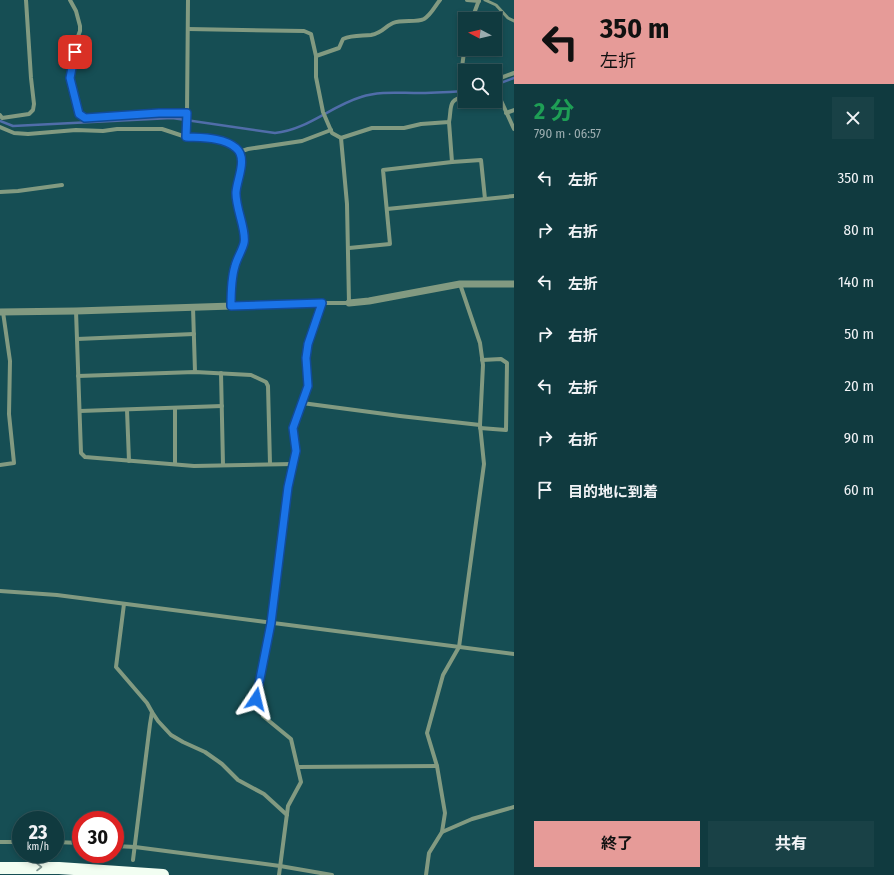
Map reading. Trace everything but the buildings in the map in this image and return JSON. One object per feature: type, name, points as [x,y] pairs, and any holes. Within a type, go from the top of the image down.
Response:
[{"type":"highway","points":[[0,868],[59,868],[163,875]]},
{"type":"street","points":[[0,116],[2,118],[29,114],[33,110],[34,104],[26,0]]},
{"type":"street","points":[[70,0],[76,11],[80,26],[70,78],[81,117],[85,118],[159,113],[187,115]]},
{"type":"street","points":[[186,137],[188,0]]},
{"type":"street","points":[[316,56],[339,48],[343,39],[349,36],[376,34],[380,33],[392,24],[403,21],[423,20],[429,15],[440,0]]},
{"type":"street","points":[[467,0],[479,0],[475,12]]},
{"type":"street","points":[[188,29],[304,31],[310,34],[316,56],[316,77],[324,114],[332,133],[341,138],[372,128],[404,128],[421,124],[449,122]]},
{"type":"street","points":[[502,78],[514,74]]},
{"type":"street","points":[[452,162],[449,122],[451,105],[454,100],[458,98]]},
{"type":"street","points":[[502,104],[514,129]]},
{"type":"street","points":[[506,113],[514,110]]},
{"type":"street","points":[[0,127],[14,133],[28,134],[76,130],[103,131],[117,129],[162,129],[186,137],[222,140],[237,148],[242,159],[236,191],[236,202],[244,237],[244,244],[232,274],[231,306]]},
{"type":"street","points":[[239,152],[248,149],[302,141],[330,130]]},
{"type":"street","points":[[341,138],[347,204],[349,303]]},
{"type":"street","points":[[349,248],[390,244],[383,170],[481,160],[485,199]]},
{"type":"street","points":[[0,192],[62,185]]},
{"type":"street","points":[[387,209],[514,196]]},
{"type":"street","points":[[426,875],[428,853],[442,832],[445,812],[437,766],[427,733],[443,675],[459,647],[484,464],[480,427],[482,360],[480,343],[460,284]]},
{"type":"street","points":[[0,464],[14,463],[9,414],[10,361],[2,312],[349,303],[369,301],[460,284],[514,284]]},
{"type":"street","points":[[279,875],[288,806],[301,782],[291,739],[263,716],[256,699],[271,623],[288,487],[296,451],[293,428],[308,386],[306,358],[308,344],[322,303]]},
{"type":"street","points":[[193,307],[195,372]]},
{"type":"street","points":[[76,311],[81,453],[85,457],[194,466],[293,464]]},
{"type":"street","points":[[77,339],[194,334]]},
{"type":"street","points":[[302,403],[506,430],[507,363],[501,359],[482,360]]},
{"type":"street","points":[[78,376],[195,372],[251,375],[266,382],[268,386],[270,464]]},
{"type":"street","points":[[221,373],[223,465]]},
{"type":"street","points":[[80,411],[222,406]]},
{"type":"street","points":[[174,408],[175,464]]},
{"type":"street","points":[[127,410],[129,461]]},
{"type":"street","points":[[0,591],[56,595],[514,654]]},
{"type":"street","points":[[124,604],[116,667],[147,703],[158,721],[171,735],[205,752],[222,764],[238,780],[264,794],[287,816]]},
{"type":"street","points":[[133,860],[152,712]]},
{"type":"street","points":[[298,767],[437,766]]},
{"type":"street","points":[[442,832],[472,819],[514,807]]},
{"type":"street","points":[[0,842],[12,842]]},
{"type":"street","points":[[124,846],[280,866],[332,875]]},
{"type":"lane","points":[[485,0],[496,5],[508,18],[514,21]]},
{"type":"waterway","points":[[502,82],[514,78]]},
{"type":"waterway","points":[[0,121],[13,126],[172,118],[275,133],[287,131],[308,123],[339,106],[368,95],[458,91]]},
{"type":"route","points":[[75,52],[70,78],[81,117],[187,113],[186,137],[222,140],[237,148],[242,159],[236,191],[236,202],[244,237],[244,244],[232,274],[231,306],[322,303],[308,344],[306,358],[308,386],[293,428],[296,451],[288,487],[271,623],[256,699]]}]
